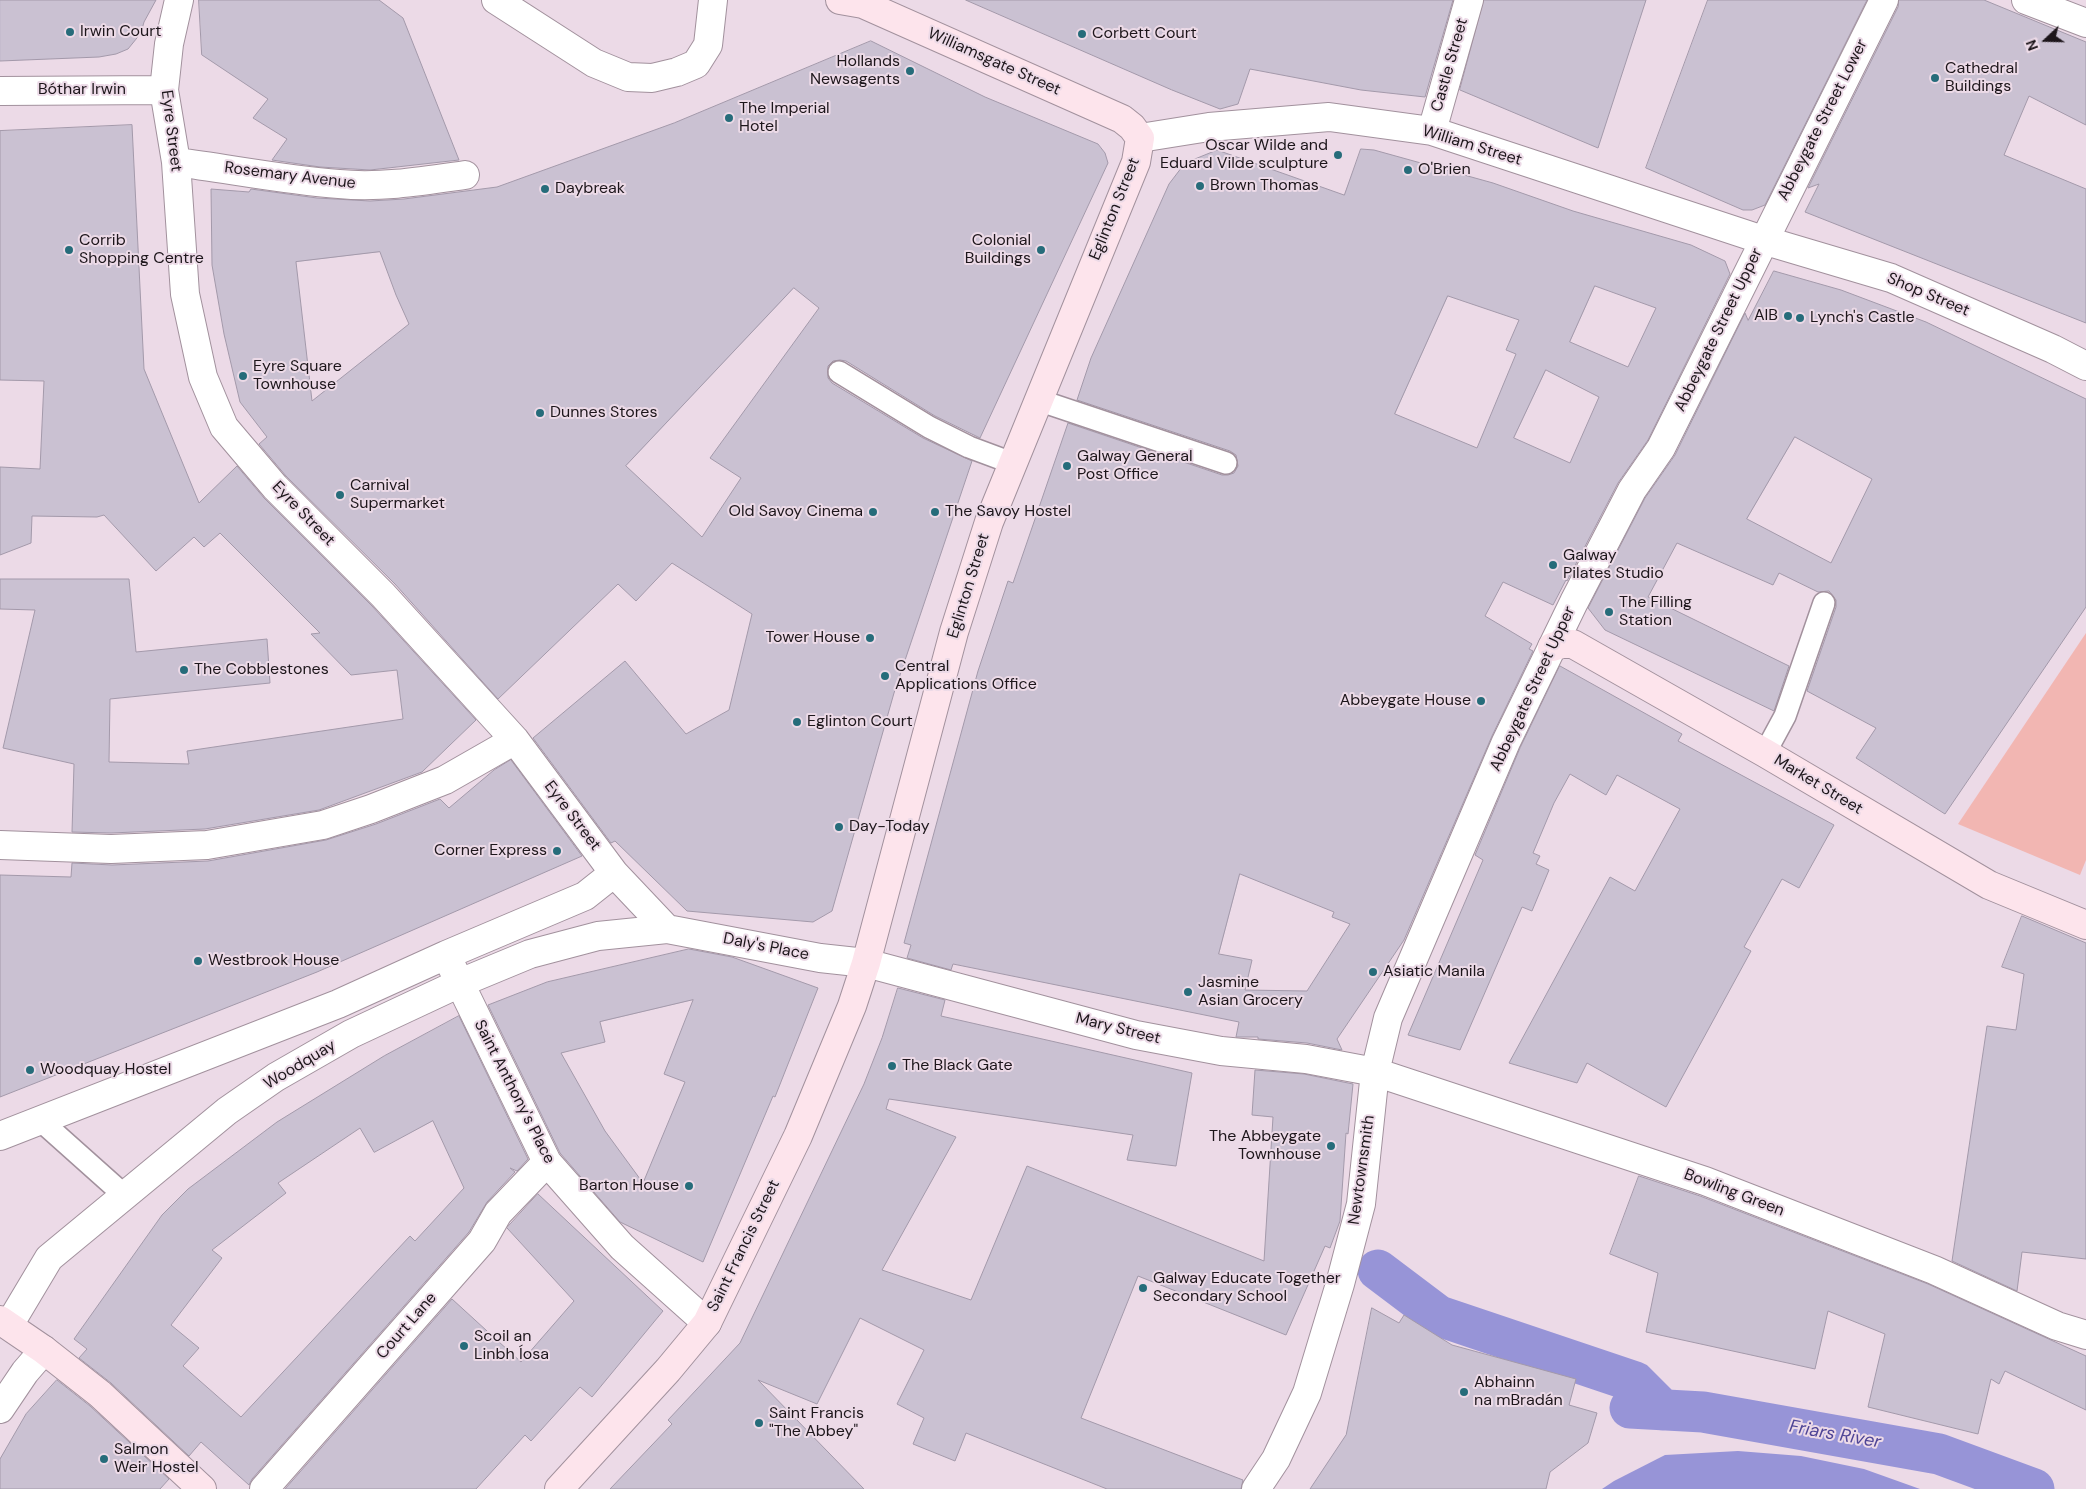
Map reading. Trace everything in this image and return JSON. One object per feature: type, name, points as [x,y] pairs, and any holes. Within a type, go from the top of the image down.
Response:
[{"type":"main road","name":"Williamsgate Street","points":[[840,0],[863,4],[1122,119],[1132,127],[1140,138]]},
{"type":"main road","name":"Eglinton Street","points":[[866,963],[954,632],[989,522],[1136,162],[1140,138]]},
{"type":"main road","name":"Market Street","points":[[1552,647],[1562,644],[1573,644],[1765,753],[1989,885],[2086,925]]},
{"type":"main road","name":"Saint Francis Street","points":[[559,1489],[668,1370],[707,1322],[798,1136],[852,1006],[866,963]]},
{"type":"main road","points":[[4,1323],[44,1350],[100,1394],[202,1489]]},
{"type":"street","name":"Eyre Street","points":[[178,0],[169,44],[164,90],[176,162],[184,294],[203,377],[224,427],[275,486],[383,595],[515,740],[614,873],[667,929]]},
{"type":"street","points":[[496,0],[594,63],[628,78],[652,78],[677,72],[696,64],[708,45],[713,0]]},
{"type":"street","name":"Castle Street","points":[[1432,131],[1469,0]]},
{"type":"street","name":"Abbeygate Street Lower","points":[[1763,240],[1884,0]]},
{"type":"street","points":[[2026,0],[2086,23]]},
{"type":"street","name":"Bóthar Irwin","points":[[0,91],[164,90]]},
{"type":"street","name":"William Street","points":[[1140,138],[1209,126],[1329,117],[1432,131],[1763,240]]},
{"type":"street","name":"Rosemary Avenue","points":[[176,162],[340,184],[373,185],[417,182],[465,175]]},
{"type":"street","name":"Shop Street","points":[[1763,240],[1891,278],[2053,349],[2086,366]]},
{"type":"street","name":"Abbeygate Street Upper","points":[[1375,1072],[1388,1018],[1506,742],[1632,490],[1661,448],[1763,240]]},
{"type":"street","points":[[0,845],[111,850],[207,846],[323,824],[371,810],[446,780],[515,740]]},
{"type":"street","points":[[0,1136],[338,1004],[446,955],[586,896],[614,873]]},
{"type":"street","name":"Daly's Place","points":[[667,929],[820,958],[866,963]]},
{"type":"street","name":"Woodquay","points":[[4,1323],[49,1258],[226,1111],[276,1077],[351,1034],[460,983],[530,954],[598,936],[667,929]]},
{"type":"street","name":"Saint Anthony's Place","points":[[446,955],[547,1162],[622,1247],[707,1322]]},
{"type":"street","name":"Mary Street","points":[[866,963],[1136,1035],[1221,1051],[1306,1059],[1375,1072]]},
{"type":"street","name":"Bowling Green","points":[[1375,1072],[1705,1180],[1934,1270],[2057,1326],[2086,1335]]},
{"type":"street","name":"Newtownsmith","points":[[1256,1489],[1276,1459],[1306,1393],[1340,1284],[1361,1204],[1375,1072]]},
{"type":"street","name":"Court Lane","points":[[264,1489],[482,1241],[498,1213],[547,1162]]},
{"type":"street","points":[[0,1409],[25,1372],[44,1350]]},
{"type":"lane","points":[[838,372],[929,427],[969,447],[1012,463]]},
{"type":"lane","points":[[1038,400],[1226,463]]},
{"type":"lane","points":[[1765,753],[1786,716],[1824,603]]},
{"type":"lane","points":[[40,1120],[124,1195]]},
{"type":"shaded area","points":[[2086,633],[2086,860],[2080,875],[1958,824]]},
{"type":"shaded area","points":[[1738,1451],[1801,1456],[1864,1469],[1920,1489],[1602,1489],[1665,1455]]},
{"type":"building","name":"Irwin Court","points":[[0,0],[156,0],[144,22],[141,33],[128,49],[116,54],[99,57],[0,61]]},
{"type":"building","points":[[199,0],[379,0],[403,18],[459,160],[370,170],[320,167],[272,160],[287,139],[253,118],[268,99],[202,55]]},
{"type":"building","points":[[966,0],[1453,0],[1425,97],[1361,90],[1250,69],[1238,104],[1220,109]]},
{"type":"building","points":[[1484,0],[1646,0],[1598,148],[1460,90]]},
{"type":"building","points":[[1708,0],[1867,0],[1765,205],[1752,210],[1743,210],[1646,168]]},
{"type":"building","points":[[1899,0],[1984,0],[2086,42],[2086,125],[2029,96],[2004,155],[2086,189],[2086,323],[1805,212],[1819,184],[1808,188],[1898,7]]},
{"type":"building","points":[[871,41],[985,97],[1098,144],[1105,153],[1108,163],[980,438],[935,416],[846,361],[833,361],[828,366],[828,378],[832,383],[923,438],[972,461],[894,693],[832,911],[813,922],[687,911],[615,841],[611,843],[533,738],[625,661],[686,734],[729,710],[752,614],[672,563],[636,601],[618,584],[498,699],[395,584],[286,476],[259,444],[267,437],[240,402],[224,334],[212,265],[211,189],[249,192],[251,189],[317,198],[370,201],[404,199],[497,187],[674,123]],"holes":[[[380,252],[409,324],[312,401],[296,262]],[[794,288],[819,308],[710,458],[741,478],[702,537],[626,466]]]},
{"type":"building","points":[[132,125],[144,369],[199,503],[237,466],[264,498],[372,606],[476,720],[422,772],[319,810],[205,829],[111,833],[72,832],[74,764],[3,748],[35,610],[0,609],[0,579],[129,579],[136,652],[267,639],[270,683],[110,699],[109,762],[189,764],[187,751],[403,719],[397,670],[351,675],[311,634],[320,633],[220,533],[204,547],[194,537],[156,571],[104,515],[97,517],[32,516],[31,543],[0,555],[0,467],[40,469],[44,381],[0,380],[0,131]]},
{"type":"building","points":[[1361,149],[1374,150],[1493,183],[1573,211],[1691,245],[1725,261],[1730,274],[1648,440],[1618,483],[1553,605],[1503,582],[1485,616],[1532,644],[1529,649],[1533,651],[1492,736],[1404,940],[1337,1039],[1342,1050],[1307,1043],[1258,1039],[1258,1037],[1236,1037],[1239,1022],[953,964],[951,970],[907,958],[911,945],[904,943],[978,671],[1008,581],[1013,583],[1068,423],[1222,475],[1234,473],[1238,466],[1236,455],[1230,451],[1077,400],[1091,358],[1169,184],[1185,163],[1217,150],[1344,195]],"holes":[[[1595,286],[1656,308],[1628,367],[1570,342]],[[1448,296],[1519,320],[1506,350],[1516,354],[1477,448],[1395,414]],[[1546,370],[1599,397],[1570,463],[1514,438]],[[1240,874],[1334,912],[1332,917],[1350,924],[1307,991],[1245,990],[1252,960],[1219,954]]]},
{"type":"building","points":[[1774,271],[1841,290],[1926,322],[2086,399],[2086,607],[1945,814],[1856,758],[1876,728],[1807,691],[1836,607],[1836,600],[1829,591],[1818,592],[1779,573],[1773,585],[1677,543],[1648,597],[1789,666],[1774,711],[1605,630],[1588,608],[1645,498],[1675,455],[1745,313],[1748,320]],"holes":[[[1795,437],[1872,479],[1831,563],[1747,519]]]},
{"type":"building","points":[[1560,666],[1682,734],[1678,741],[1834,825],[1799,888],[1782,879],[1744,947],[1751,951],[1666,1107],[1587,1063],[1577,1083],[1509,1063],[1610,877],[1635,891],[1680,809],[1617,775],[1606,795],[1570,774],[1554,803],[1533,853],[1540,856],[1536,864],[1549,870],[1532,911],[1522,907],[1460,1050],[1408,1035],[1483,860],[1475,855],[1520,748]]},
{"type":"building","points":[[511,760],[582,856],[317,972],[0,1097],[0,875],[71,877],[72,863],[112,865],[208,861],[326,840],[376,824],[440,799],[449,808],[494,770]]},
{"type":"building","points":[[2022,916],[2086,943],[2086,1259],[2022,1252],[2017,1291],[1952,1261],[1987,1026],[2016,1030],[2024,974],[2002,967]]},
{"type":"building","points":[[689,949],[732,957],[818,988],[775,1097],[773,1096],[703,1262],[620,1222],[560,1153],[488,1005],[547,982]],"holes":[[[693,1000],[664,1074],[685,1082],[643,1183],[605,1131],[561,1053],[605,1042],[600,1022]]]},
{"type":"building","points":[[898,988],[945,1000],[941,1016],[1192,1073],[1176,1166],[1127,1160],[1133,1135],[889,1099],[886,1109],[956,1137],[882,1270],[971,1300],[1027,1166],[1264,1261],[1273,1117],[1252,1115],[1255,1070],[1304,1074],[1353,1084],[1348,1134],[1346,1133],[1340,1221],[1330,1248],[1325,1246],[1286,1335],[1138,1276],[1081,1418],[1243,1480],[1241,1489],[1107,1489],[966,1433],[955,1461],[913,1444],[924,1418],[897,1404],[924,1350],[860,1318],[817,1404],[758,1380],[864,1489],[610,1489],[672,1424],[668,1420],[740,1343],[864,1084],[882,1038]]},
{"type":"building","points":[[459,1016],[528,1159],[517,1171],[510,1168],[515,1172],[487,1202],[469,1232],[252,1479],[249,1485],[201,1442],[189,1456],[111,1383],[79,1358],[87,1349],[74,1339],[162,1215],[188,1189],[277,1122],[384,1056]],"holes":[[[433,1121],[464,1188],[415,1241],[410,1236],[241,1417],[183,1366],[199,1348],[171,1325],[222,1258],[212,1250],[286,1193],[278,1183],[360,1128],[374,1152]]]},
{"type":"building","points":[[1639,1176],[1700,1196],[1928,1284],[2086,1356],[2086,1410],[2005,1371],[1999,1384],[1991,1379],[1978,1434],[1868,1407],[1885,1334],[1828,1311],[1815,1369],[1646,1332],[1658,1273],[1610,1254]]},
{"type":"building","name":"Scoil an Linbh Íosa","points":[[538,1194],[663,1311],[592,1397],[580,1387],[531,1441],[525,1435],[476,1489],[285,1489],[452,1299],[521,1362],[574,1301],[507,1228]]},
{"type":"building","name":"Abhainn na mBradán","points":[[1372,1308],[1399,1323],[1404,1315],[1452,1345],[1576,1379],[1569,1405],[1597,1413],[1588,1443],[1550,1472],[1546,1489],[1310,1489],[1346,1435]]},
{"type":"building","points":[[57,1380],[90,1406],[169,1479],[160,1489],[0,1489],[0,1459],[26,1414]]},
{"type":"waterway","points":[[1378,1270],[1439,1316],[1635,1382],[1663,1410]]},
{"type":"waterway","name":"Friars River","points":[[1630,1408],[1703,1412],[1939,1454],[2034,1489]]},
{"type":"place","name":"Irwin Court","points":[[70,32]]},
{"type":"place","name":"Corbett Court","points":[[1082,34]]},
{"type":"place","name":"Hollands Newsagents","points":[[910,71]]},
{"type":"place","name":"Cathedral Buildings","points":[[1935,78]]},
{"type":"place","name":"The Imperial Hotel","points":[[729,118]]},
{"type":"place","name":"Oscar Wilde and Eduard Vilde sculpture","points":[[1338,155]]},
{"type":"place","name":"O'Brien","points":[[1408,170]]},
{"type":"place","name":"Brown Thomas","points":[[1200,186]]},
{"type":"place","name":"Daybreak","points":[[545,189]]},
{"type":"place","name":"Corrib Shopping Centre","points":[[69,250]]},
{"type":"place","name":"Colonial Buildings","points":[[1041,250]]},
{"type":"place","name":"AIB","points":[[1788,316]]},
{"type":"place","name":"Lynch's Castle","points":[[1800,318]]},
{"type":"place","name":"Eyre Square Townhouse","points":[[243,376]]},
{"type":"place","name":"Dunnes Stores","points":[[540,413]]},
{"type":"place","name":"Galway General Post Office","points":[[1067,466]]},
{"type":"place","name":"Carnival Supermarket","points":[[340,495]]},
{"type":"place","name":"Old Savoy Cinema","points":[[873,512]]},
{"type":"place","name":"The Savoy Hostel","points":[[935,512]]},
{"type":"place","name":"Galway Pilates Studio","points":[[1553,565]]},
{"type":"place","name":"The Filling Station","points":[[1609,612]]},
{"type":"place","name":"Tower House","points":[[870,638]]},
{"type":"place","name":"The Cobblestones","points":[[184,670]]},
{"type":"place","name":"Central Applications Office","points":[[885,676]]},
{"type":"place","name":"Abbeygate House","points":[[1481,701]]},
{"type":"place","name":"Eglinton Court","points":[[797,722]]},
{"type":"place","name":"Day-Today","points":[[839,827]]},
{"type":"place","name":"Corner Express","points":[[557,851]]},
{"type":"place","name":"Westbrook House","points":[[198,961]]},
{"type":"place","name":"Asiatic Manila","points":[[1373,972]]},
{"type":"place","name":"Jasmine Asian Grocery","points":[[1188,992]]},
{"type":"place","name":"The Black Gate","points":[[892,1066]]},
{"type":"place","name":"Woodquay Hostel","points":[[30,1070]]},
{"type":"place","name":"The Abbeygate Townhouse","points":[[1331,1146]]},
{"type":"place","name":"Barton House","points":[[689,1186]]},
{"type":"place","name":"Galway Educate Together Secondary School","points":[[1143,1288]]},
{"type":"place","name":"Scoil an Linbh Íosa","points":[[464,1346]]},
{"type":"place","name":"Abhainn na mBradán","points":[[1464,1392]]},
{"type":"place","name":"Saint Francis \"The Abbey\"","points":[[759,1423]]},
{"type":"place","name":"Salmon Weir Hostel","points":[[104,1459]]}]
